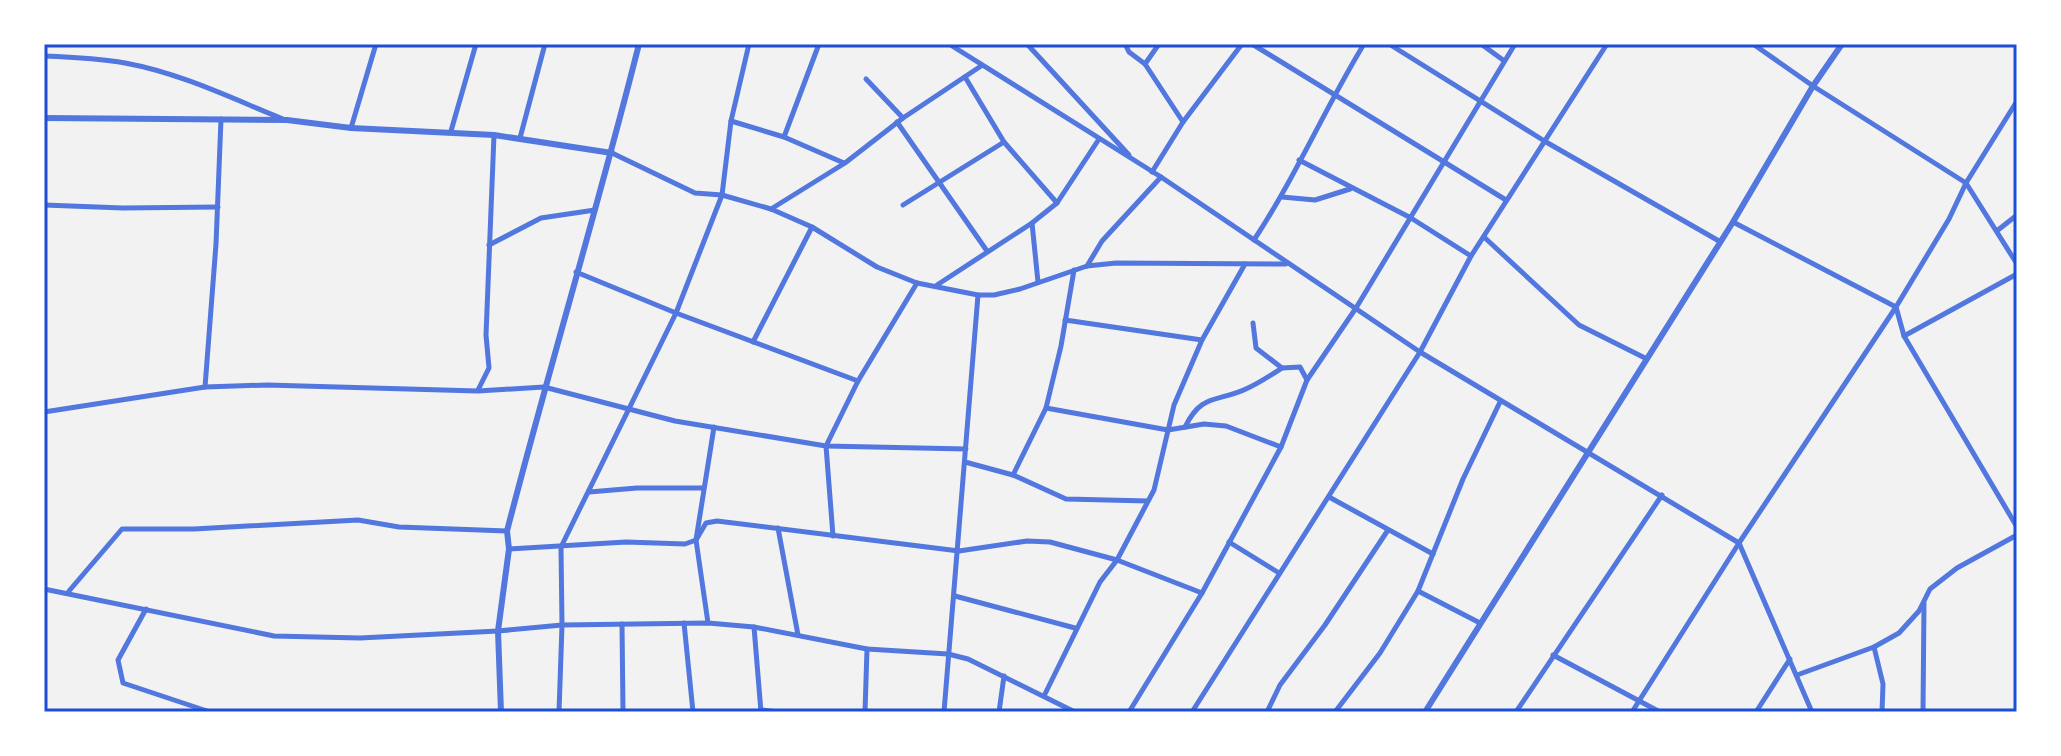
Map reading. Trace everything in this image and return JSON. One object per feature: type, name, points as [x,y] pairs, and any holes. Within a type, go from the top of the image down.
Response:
[{"type":"street","points":[[351,128],[376,44]]},
{"type":"street","points":[[451,131],[476,44]]},
{"type":"street","points":[[520,138],[545,44]]},
{"type":"street","points":[[501,712],[498,631],[509,549],[507,531],[544,387],[612,153],[639,44]]},
{"type":"street","points":[[559,712],[561,547],[676,313],[722,195],[731,121],[749,44]]},
{"type":"street","points":[[784,137],[819,44]]},
{"type":"street","points":[[1027,44],[1135,162]]},
{"type":"street","points":[[1125,44],[1129,52],[1145,64],[1183,122]]},
{"type":"street","points":[[1145,64],[1159,44]]},
{"type":"street","points":[[1152,172],[1183,122],[1242,44]]},
{"type":"street","points":[[1252,44],[1506,200]]},
{"type":"street","points":[[1254,240],[1282,197],[1333,95],[1364,44]]},
{"type":"street","points":[[1389,44],[1546,142],[1719,241]]},
{"type":"street","points":[[1481,44],[1503,60]]},
{"type":"street","points":[[1129,712],[1202,593],[1281,447],[1307,380],[1356,308],[1515,44]]},
{"type":"street","points":[[1192,712],[1420,352],[1471,256],[1607,44]]},
{"type":"street","points":[[1753,44],[1966,183],[2017,264]]},
{"type":"street","points":[[1425,712],[1842,44]]},
{"type":"street","points":[[953,45],[981,66],[1161,177],[1420,352],[1739,543],[1812,712]]},
{"type":"street","points":[[44,56],[124,63],[168,74],[287,120]]},
{"type":"street","points":[[771,209],[845,163],[897,122],[981,66]]},
{"type":"street","points":[[965,77],[1004,142],[1057,203]]},
{"type":"street","points":[[866,79],[903,118]]},
{"type":"street","points":[[1632,712],[1739,543],[1896,307],[1949,219],[1966,183],[2017,101]]},
{"type":"street","points":[[44,118],[287,120],[351,128],[494,135],[612,153],[689,191],[722,195],[771,209],[812,227],[877,267],[917,283],[978,295],[994,295],[1087,266],[1116,263],[1273,262],[1291,265]]},
{"type":"street","points":[[205,387],[221,119]]},
{"type":"street","points":[[731,121],[784,137],[845,163]]},
{"type":"street","points":[[897,122],[987,251]]},
{"type":"street","points":[[478,391],[489,368],[486,335],[494,135]]},
{"type":"street","points":[[936,286],[1057,203],[1099,139]]},
{"type":"street","points":[[903,205],[1004,142]]},
{"type":"street","points":[[1299,160],[1411,218],[1471,256]]},
{"type":"street","points":[[1087,266],[1102,241],[1161,177]]},
{"type":"street","points":[[1282,197],[1315,200],[1351,189]]},
{"type":"street","points":[[44,205],[218,207]]},
{"type":"street","points":[[489,245],[541,218],[596,210]]},
{"type":"street","points":[[1998,230],[2017,215]]},
{"type":"street","points":[[1733,222],[1896,307],[1904,336],[2017,527]]},
{"type":"street","points":[[1032,223],[1038,282]]},
{"type":"street","points":[[753,342],[812,227]]},
{"type":"street","points":[[1484,237],[1579,325],[1647,359]]},
{"type":"street","points":[[1044,696],[1075,628],[1100,582],[1117,560],[1154,490],[1174,405],[1202,340],[1245,264]]},
{"type":"street","points":[[1013,475],[1046,408],[1074,270]]},
{"type":"street","points":[[576,272],[858,381]]},
{"type":"street","points":[[1904,336],[2017,274]]},
{"type":"street","points":[[833,536],[826,446],[858,381],[917,283]]},
{"type":"street","points":[[944,712],[978,295]]},
{"type":"street","points":[[1065,320],[1202,340]]},
{"type":"street","points":[[1253,323],[1256,348],[1282,368]]},
{"type":"street","points":[[1185,427],[1193,411],[1208,400],[1245,390],[1282,368],[1300,367],[1307,380]]},
{"type":"street","points":[[44,412],[205,387],[267,385],[478,391],[544,387],[630,411],[826,446],[966,449]]},
{"type":"street","points":[[1335,712],[1380,653],[1418,591],[1463,479],[1500,402]]},
{"type":"street","points":[[1046,408],[1168,430],[1204,424],[1226,426],[1281,447]]},
{"type":"street","points":[[708,623],[696,540],[714,427]]},
{"type":"street","points":[[965,462],[1013,475],[1066,499],[1148,501]]},
{"type":"street","points":[[589,492],[703,488]]},
{"type":"street","points":[[1516,712],[1662,495]]},
{"type":"street","points":[[1329,497],[1433,554]]},
{"type":"street","points":[[69,591],[122,529],[194,529],[358,520],[399,527],[507,531]]},
{"type":"street","points":[[509,549],[626,542],[677,545],[696,540],[710,521],[959,551],[1027,541],[1050,542],[1117,560],[1202,593]]},
{"type":"street","points":[[778,528],[798,635]]},
{"type":"street","points":[[1267,712],[1280,685],[1325,625],[1388,530]]},
{"type":"street","points":[[1797,675],[1874,647],[1899,633],[1924,602],[1930,589],[1957,568],[2017,535]]},
{"type":"street","points":[[1229,542],[1279,573]]},
{"type":"street","points":[[44,589],[274,636],[360,638],[562,625],[708,623],[754,627],[867,649],[948,654],[968,659],[1074,712]]},
{"type":"street","points":[[1418,591],[1480,623]]},
{"type":"street","points":[[955,596],[1075,628]]},
{"type":"street","points":[[1923,712],[1924,602]]},
{"type":"street","points":[[146,609],[118,660],[123,683],[210,712]]},
{"type":"street","points":[[684,623],[693,712]]},
{"type":"street","points":[[622,624],[623,712]]},
{"type":"street","points":[[754,627],[761,711],[778,712]]},
{"type":"street","points":[[1874,647],[1883,684],[1882,712]]},
{"type":"street","points":[[865,712],[867,649]]},
{"type":"street","points":[[1553,655],[1660,712]]},
{"type":"street","points":[[1756,712],[1791,659]]},
{"type":"street","points":[[999,712],[1004,676]]}]
